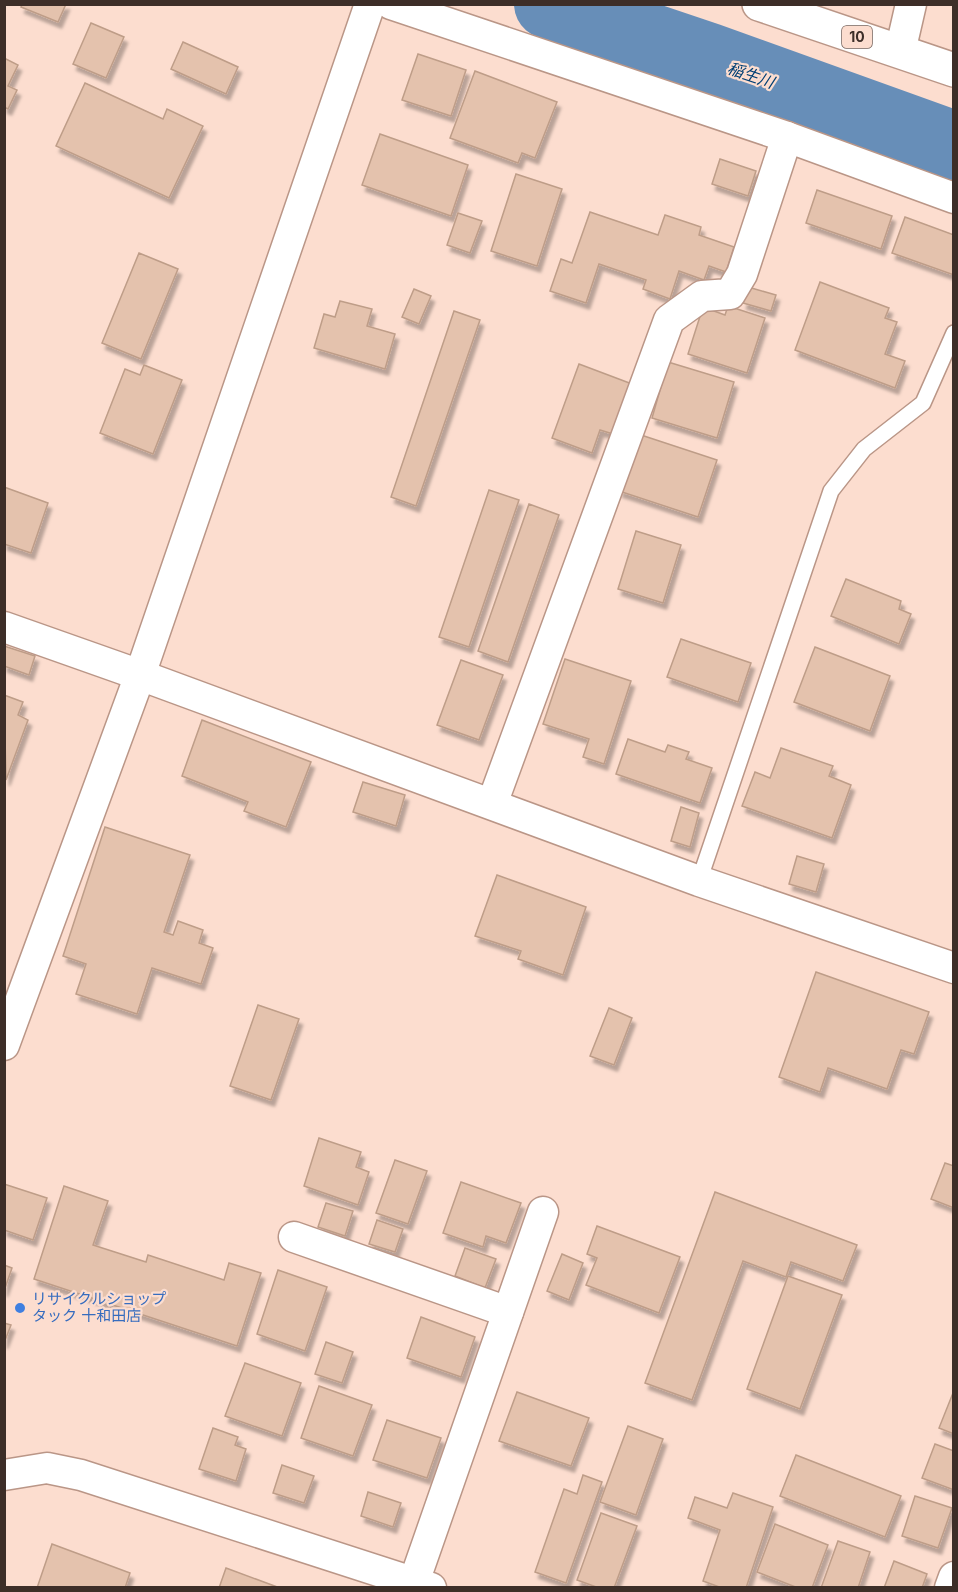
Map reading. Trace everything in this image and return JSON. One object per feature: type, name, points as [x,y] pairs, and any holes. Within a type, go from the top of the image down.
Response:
[{"type":"main road","name":"10","points":[[759,4],[954,70]]},
{"type":"street","points":[[4,1045],[140,675],[370,4]]},
{"type":"street","points":[[391,4],[787,137],[954,198]]},
{"type":"street","points":[[900,52],[911,4]]},
{"type":"street","points":[[492,804],[669,320],[702,296],[730,294],[742,274],[787,137]]},
{"type":"street","points":[[4,627],[699,881],[951,960]]},
{"type":"street","points":[[4,1475],[47,1468],[81,1475],[423,1585],[508,1312],[543,1212]]},
{"type":"street","points":[[294,1237],[508,1312]]},
{"type":"street","points":[[950,1587],[954,1577]]},
{"type":"lane","points":[[699,881],[831,491],[864,449],[923,404],[954,333]]},
{"type":"building","points":[[22,4],[66,4],[58,22],[21,7]]},
{"type":"building","points":[[91,23],[124,37],[106,78],[73,64]]},
{"type":"building","points":[[183,42],[238,67],[226,94],[171,69]]},
{"type":"building","points":[[418,54],[466,70],[451,116],[402,100]]},
{"type":"building","points":[[4,58],[18,65],[8,86],[17,90],[8,109],[4,107]]},
{"type":"building","points":[[475,71],[557,102],[535,158],[522,153],[518,163],[450,138]]},
{"type":"building","points":[[85,83],[163,119],[167,109],[203,126],[169,198],[56,146]]},
{"type":"building","points":[[380,134],[468,165],[451,216],[362,185]]},
{"type":"building","points":[[720,159],[756,171],[748,196],[712,184]]},
{"type":"building","points":[[516,174],[562,189],[537,266],[491,251]]},
{"type":"building","points":[[817,190],[892,216],[881,249],[806,223]]},
{"type":"building","points":[[590,212],[658,235],[665,215],[701,227],[699,235],[734,247],[726,272],[709,266],[704,280],[679,271],[670,299],[643,289],[646,280],[599,264],[586,303],[550,291],[561,259],[572,263]]},
{"type":"building","points":[[458,213],[482,221],[470,253],[447,245]]},
{"type":"building","points":[[905,217],[954,235],[954,275],[892,253]]},
{"type":"building","points":[[139,253],[178,269],[141,359],[102,343]]},
{"type":"building","points":[[820,282],[889,308],[885,318],[897,322],[885,354],[905,361],[895,388],[795,350]]},
{"type":"building","points":[[748,287],[776,295],[771,311],[743,303]]},
{"type":"building","points":[[414,289],[431,296],[419,324],[402,317]]},
{"type":"building","points":[[340,301],[372,309],[367,326],[395,334],[385,369],[314,348],[324,314],[335,317]]},
{"type":"building","points":[[728,306],[765,318],[747,373],[688,354],[703,307],[725,315]]},
{"type":"building","points":[[454,311],[480,320],[416,506],[391,497]]},
{"type":"building","points":[[668,362],[734,382],[717,438],[652,418]]},
{"type":"building","points":[[579,364],[632,384],[613,434],[600,430],[592,453],[552,438]]},
{"type":"building","points":[[144,365],[182,380],[153,454],[100,433],[125,369],[140,375]]},
{"type":"building","points":[[638,434],[717,460],[698,517],[619,491]]},
{"type":"building","points":[[4,487],[48,503],[31,553],[4,544]]},
{"type":"building","points":[[489,490],[519,500],[469,647],[439,637]]},
{"type":"building","points":[[529,504],[559,515],[508,662],[478,651]]},
{"type":"building","points":[[636,531],[681,545],[663,603],[618,589]]},
{"type":"building","points":[[846,579],[901,601],[899,609],[911,614],[899,644],[831,616]]},
{"type":"building","points":[[681,639],[751,663],[738,702],[667,677]]},
{"type":"building","points":[[4,646],[35,656],[29,675],[4,666]]},
{"type":"building","points":[[815,647],[890,676],[870,731],[794,702]]},
{"type":"building","points":[[565,659],[631,681],[604,764],[583,757],[589,739],[543,724]]},
{"type":"building","points":[[461,660],[503,675],[479,740],[437,725]]},
{"type":"building","points":[[4,695],[23,702],[18,715],[28,720],[6,780]]},
{"type":"building","points":[[202,720],[311,762],[286,827],[244,811],[248,802],[182,776]]},
{"type":"building","points":[[628,739],[665,752],[668,745],[689,752],[686,759],[712,768],[700,803],[616,774]]},
{"type":"building","points":[[781,748],[833,766],[829,776],[851,785],[832,838],[742,806],[755,772],[770,778]]},
{"type":"building","points":[[363,782],[405,795],[396,826],[353,812]]},
{"type":"building","points":[[681,807],[699,813],[690,847],[671,841]]},
{"type":"building","points":[[105,827],[190,855],[164,932],[173,935],[178,921],[203,930],[199,943],[213,948],[201,984],[152,968],[137,1014],[76,994],[86,964],[63,956]]},
{"type":"building","points":[[797,856],[824,864],[816,892],[789,884]]},
{"type":"building","points":[[497,875],[586,907],[563,975],[518,959],[521,951],[475,936]]},
{"type":"building","points":[[816,972],[929,1012],[914,1054],[901,1050],[887,1089],[828,1068],[820,1092],[779,1077]]},
{"type":"building","points":[[258,1005],[299,1019],[271,1100],[230,1086]]},
{"type":"building","points":[[609,1008],[632,1018],[614,1065],[590,1056]]},
{"type":"building","points":[[319,1138],[361,1152],[356,1167],[369,1172],[358,1205],[304,1186]]},
{"type":"building","points":[[395,1160],[427,1171],[408,1224],[376,1213]]},
{"type":"building","points":[[945,1163],[954,1166],[954,1208],[931,1199]]},
{"type":"building","points":[[461,1182],[521,1203],[506,1243],[486,1236],[483,1247],[443,1233]]},
{"type":"building","points":[[4,1184],[47,1198],[33,1240],[4,1230]]},
{"type":"building","points":[[64,1186],[108,1201],[93,1245],[146,1262],[148,1255],[224,1280],[229,1263],[261,1273],[237,1346],[34,1279]]},
{"type":"building","points":[[715,1192],[857,1245],[843,1281],[791,1262],[786,1277],[743,1261],[692,1400],[645,1383]]},
{"type":"building","points":[[326,1203],[353,1211],[345,1236],[318,1227]]},
{"type":"building","points":[[377,1220],[403,1229],[395,1252],[369,1244]]},
{"type":"building","points":[[597,1226],[680,1257],[659,1313],[586,1285],[597,1258],[587,1254]]},
{"type":"building","points":[[465,1248],[496,1259],[485,1288],[455,1276]]},
{"type":"building","points":[[562,1254],[583,1263],[569,1300],[547,1291]]},
{"type":"building","points":[[4,1265],[12,1268],[4,1291]]},
{"type":"building","points":[[278,1270],[327,1287],[305,1351],[257,1334]]},
{"type":"building","points":[[788,1276],[842,1295],[800,1409],[747,1389]]},
{"type":"building","points":[[421,1317],[475,1337],[461,1377],[407,1358]]},
{"type":"building","points":[[4,1323],[11,1325],[4,1343]]},
{"type":"building","points":[[326,1342],[353,1352],[342,1383],[315,1374]]},
{"type":"building","points":[[245,1363],[301,1383],[282,1436],[225,1416]]},
{"type":"building","points":[[319,1386],[372,1405],[353,1456],[301,1438]]},
{"type":"building","points":[[517,1392],[589,1418],[571,1466],[499,1441]]},
{"type":"building","points":[[954,1393],[954,1434],[939,1428]]},
{"type":"building","points":[[387,1420],[441,1438],[427,1478],[373,1460]]},
{"type":"building","points":[[628,1426],[663,1439],[636,1515],[600,1502]]},
{"type":"building","points":[[213,1428],[238,1437],[235,1445],[246,1449],[236,1481],[199,1469]]},
{"type":"building","points":[[935,1444],[954,1451],[954,1490],[922,1478]]},
{"type":"building","points":[[796,1455],[901,1496],[885,1537],[780,1496]]},
{"type":"building","points":[[282,1465],[314,1476],[304,1503],[273,1493]]},
{"type":"building","points":[[583,1475],[602,1482],[566,1583],[535,1572],[564,1489],[577,1494]]},
{"type":"building","points":[[368,1492],[401,1503],[393,1527],[361,1516]]},
{"type":"building","points":[[733,1493],[773,1507],[746,1588],[722,1588],[703,1581],[720,1530],[688,1518],[695,1497],[727,1508]]},
{"type":"building","points":[[915,1496],[952,1508],[938,1548],[902,1536]]},
{"type":"building","points":[[601,1513],[637,1526],[614,1588],[599,1588],[577,1580]]},
{"type":"building","points":[[775,1524],[828,1545],[812,1588],[798,1588],[757,1572]]},
{"type":"building","points":[[838,1541],[870,1552],[858,1588],[821,1588]]},
{"type":"building","points":[[52,1544],[130,1573],[125,1588],[37,1588]]},
{"type":"building","points":[[894,1561],[927,1574],[922,1588],[884,1588]]},
{"type":"building","points":[[226,1568],[280,1588],[219,1588]]},
{"type":"waterway","name":"稲生川","points":[[549,4],[709,58],[954,146]]},
{"type":"place","name":"リサイクルショップ タック 十和田店","points":[[20,1308]]}]
